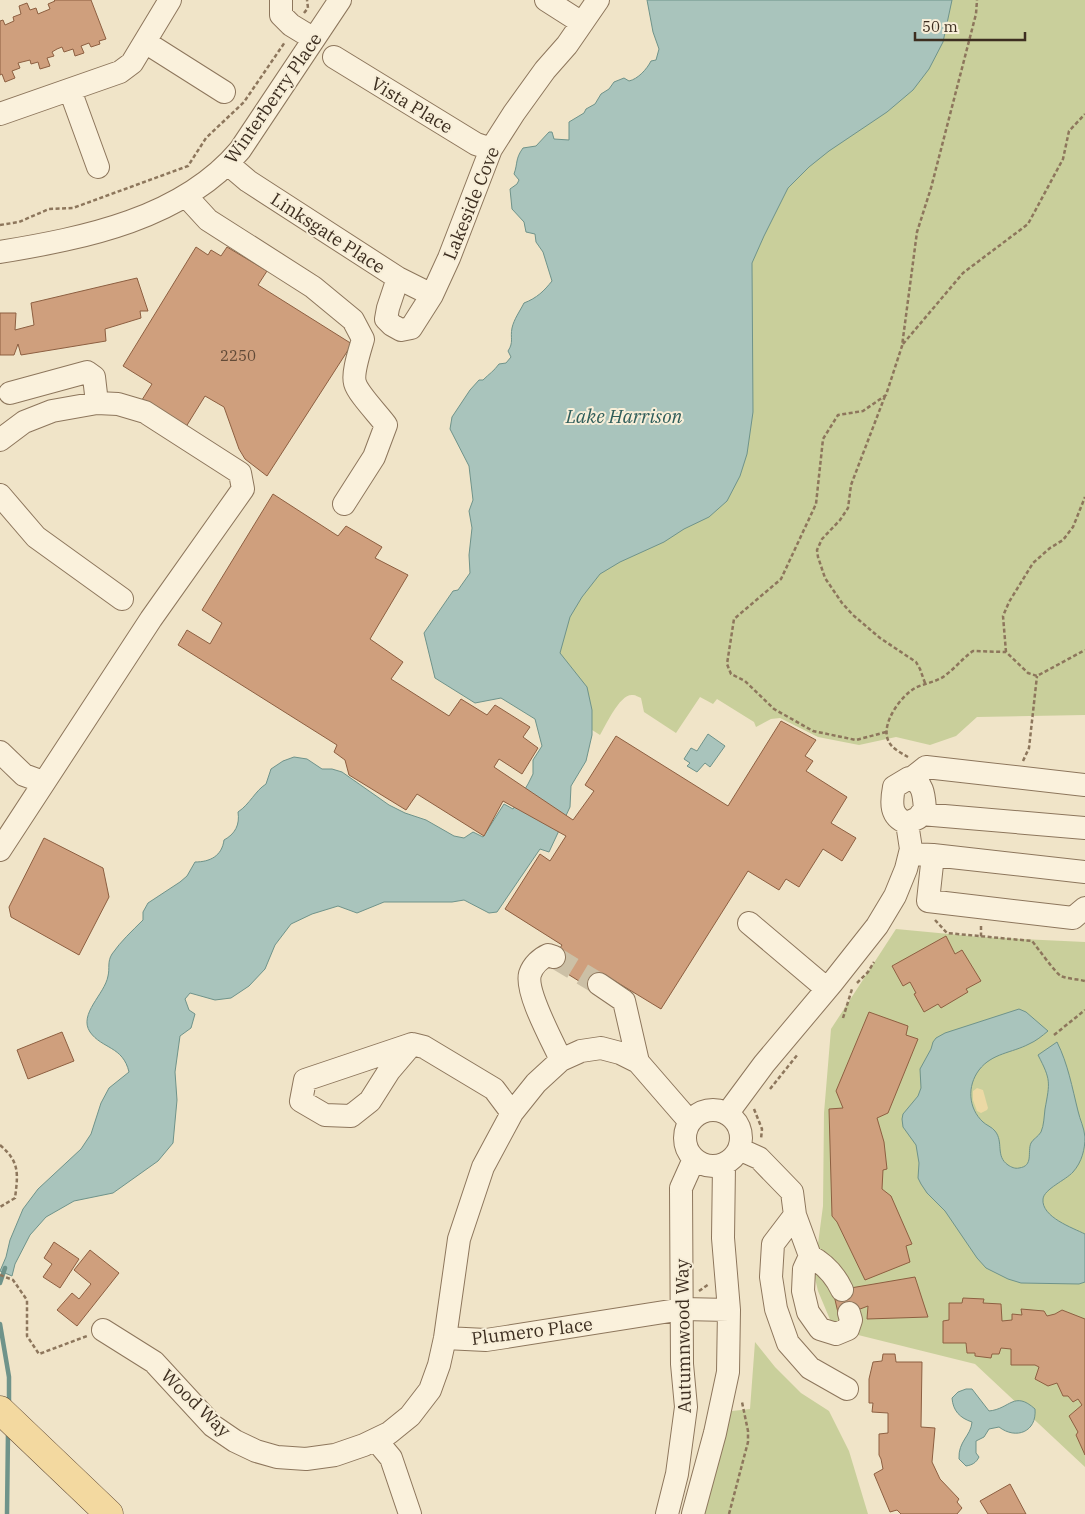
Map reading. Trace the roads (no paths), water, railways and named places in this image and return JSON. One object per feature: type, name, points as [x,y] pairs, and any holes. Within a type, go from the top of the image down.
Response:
[{"type":"main road","points":[[0,1410],[109,1514]]},
{"type":"street","points":[[0,114],[120,72],[132,63],[170,0]]},
{"type":"street","points":[[281,0],[281,15],[314,39]]},
{"type":"street","name":"Winterberry Place","points":[[0,252],[57,243],[104,230],[146,215],[186,196],[207,183],[240,150],[340,0]]},
{"type":"street","points":[[546,0],[582,23]]},
{"type":"street","name":"Lakeside Cove","points":[[398,278],[386,319],[401,330],[411,328],[432,295],[450,258],[491,149],[519,106],[598,0]]},
{"type":"street","points":[[145,42],[224,92]]},
{"type":"street","name":"Vista Place","points":[[334,57],[476,144],[491,149]]},
{"type":"street","points":[[70,90],[98,167]]},
{"type":"street","name":"Linksgate Place","points":[[228,164],[248,181],[398,278],[432,295]]},
{"type":"street","points":[[186,196],[208,220],[313,287],[353,320],[360,333],[363,339],[354,382],[386,425],[374,457],[344,504]]},
{"type":"street","points":[[24,422],[5,393],[87,372],[94,377],[97,403]]},
{"type":"street","points":[[0,440],[24,422],[52,411],[97,403],[118,404],[145,412],[240,473],[243,489],[150,619],[0,850]]},
{"type":"street","points":[[0,494],[36,537],[122,599]]},
{"type":"street","points":[[0,752],[24,775],[43,782]]},
{"type":"street","points":[[1085,785],[919,773],[894,787],[892,800],[895,815],[900,820],[914,819],[1085,828]]},
{"type":"street","points":[[727,1114],[764,1064],[836,992],[895,896],[910,854],[914,819]]},
{"type":"street","points":[[910,854],[1085,872]]},
{"type":"street","points":[[933,855],[928,901],[1073,918],[1085,908]]},
{"type":"street","points":[[749,922],[836,992]]},
{"type":"street","points":[[554,957],[548,955],[540,959],[530,974],[532,995],[562,1060]]},
{"type":"street","points":[[599,984],[624,1002],[638,1062]]},
{"type":"street","points":[[412,1044],[389,1071],[370,1102],[351,1116],[325,1115],[301,1101],[305,1080],[412,1044],[424,1047],[494,1088],[512,1113]]},
{"type":"street","name":"Plumero Place","points":[[690,1122],[638,1062],[620,1053],[601,1048],[581,1052],[562,1060],[536,1083],[512,1113],[483,1167],[459,1239],[444,1338],[486,1340],[683,1309],[729,1310]]},
{"type":"street","points":[[741,1157],[742,1140],[740,1130],[736,1121],[727,1114],[718,1110],[703,1112],[690,1122],[686,1130],[685,1144],[694,1159],[708,1166],[741,1157],[792,1192],[795,1215],[810,1256],[820,1261],[837,1278],[842,1290]]},
{"type":"street","name":"Autumnwood Way","points":[[693,1514],[715,1433],[728,1372],[729,1310],[723,1238],[741,1157]]},
{"type":"street","name":"Autumnwood Way","points":[[667,1514],[677,1474],[686,1407],[682,1364],[681,1188],[694,1159]]},
{"type":"street","points":[[795,1215],[773,1244],[771,1277],[776,1308],[788,1343],[810,1368],[847,1389]]},
{"type":"street","points":[[810,1256],[804,1269],[803,1291],[808,1312],[815,1322],[820,1329],[836,1334],[848,1329],[851,1320],[850,1313]]},
{"type":"street","name":"Wood Way","points":[[103,1330],[154,1362],[214,1426],[235,1441],[256,1451],[277,1457],[306,1459],[335,1455],[376,1440],[389,1434],[410,1416],[430,1390],[439,1365],[444,1338]]},
{"type":"street","points":[[376,1440],[391,1458],[410,1514]]},
{"type":"water","name":"Lake Harrison","points":[[647,0],[952,0],[943,42],[929,69],[913,90],[887,112],[829,151],[809,167],[788,188],[764,236],[752,263],[753,412],[747,454],[740,476],[727,501],[709,517],[600,574],[582,597],[570,617],[560,653],[587,687],[592,710],[592,735],[586,761],[571,786],[570,807],[549,852],[540,849],[497,912],[489,913],[464,900],[452,902],[384,902],[357,913],[338,906],[312,914],[291,924],[275,945],[265,969],[249,986],[231,998],[215,1000],[190,993],[185,999],[189,1010],[195,1014],[191,1028],[180,1036],[175,1072],[177,1100],[173,1143],[158,1161],[113,1193],[74,1201],[46,1217],[30,1235],[15,1264],[12,1276],[0,1271],[23,1209],[38,1189],[81,1149],[91,1134],[101,1103],[109,1088],[129,1072],[122,1057],[95,1038],[87,1025],[90,1011],[106,983],[112,954],[143,920],[143,912],[148,903],[187,876],[195,862],[206,861],[218,854],[224,840],[236,829],[238,812],[266,784],[271,769],[283,761],[294,757],[307,759],[322,769],[342,772],[389,805],[426,820],[454,836],[464,838],[473,832],[483,837],[504,804],[513,809],[528,784],[533,774],[533,760],[542,746],[535,719],[501,698],[475,703],[435,678],[424,633],[453,591],[458,590],[470,573],[469,555],[472,528],[469,511],[473,500],[469,466],[450,429],[452,417],[470,390],[479,380],[483,380],[499,364],[506,363],[511,357],[508,351],[512,328],[524,303],[540,294],[552,281],[543,252],[536,242],[535,234],[526,232],[524,222],[512,209],[510,189],[519,180],[514,174],[519,155],[523,148],[536,146],[549,132],[552,132],[554,139],[569,140],[569,122],[595,104],[601,94],[609,89],[614,82],[624,78],[629,81],[636,78],[651,61],[656,60],[659,49],[653,32]]},
{"type":"water","points":[[708,734],[725,746],[710,767],[705,763],[697,772],[687,766],[690,763],[684,759],[691,748],[697,751]]},
{"type":"water","points":[[1019,1009],[1026,1012],[1048,1031],[1032,1043],[996,1057],[984,1064],[972,1083],[972,1104],[978,1116],[998,1135],[1004,1161],[1009,1166],[1015,1168],[1027,1165],[1031,1143],[1040,1134],[1042,1129],[1048,1093],[1047,1076],[1038,1055],[1057,1042],[1069,1076],[1084,1130],[1085,1142],[1079,1164],[1070,1175],[1051,1188],[1044,1195],[1043,1199],[1047,1211],[1052,1216],[1085,1234],[1085,1282],[1079,1284],[1021,1283],[986,1268],[945,1211],[921,1184],[918,1178],[919,1163],[916,1145],[903,1127],[903,1114],[918,1096],[921,1088],[920,1069],[936,1038],[945,1033]]},
{"type":"water","points":[[972,1389],[989,1411],[996,1410],[1012,1402],[1022,1401],[1035,1409],[1035,1417],[1033,1423],[1024,1432],[1012,1433],[999,1427],[989,1429],[984,1437],[976,1441],[978,1459],[966,1466],[959,1459],[959,1453],[972,1422],[958,1413],[952,1398],[958,1392]]},
{"type":"waterway","points":[[0,1283],[5,1268]]},
{"type":"waterway","points":[[0,1324],[9,1377],[9,1404]]},
{"type":"waterway","points":[[7,1514],[8,1432]]},
{"type":"tunnel","points":[[554,957],[599,984]]}]
